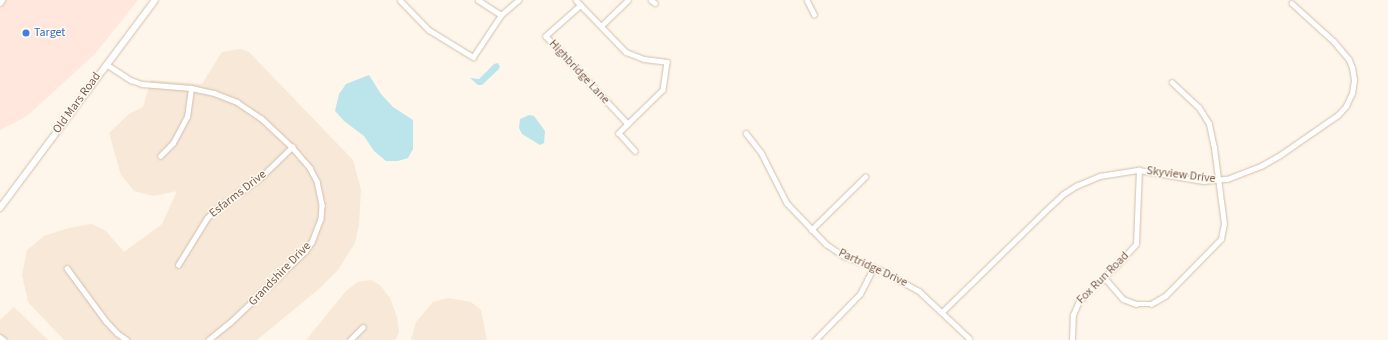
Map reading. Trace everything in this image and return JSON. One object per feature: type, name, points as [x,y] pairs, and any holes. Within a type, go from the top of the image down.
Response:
[{"type":"street","name":"Old Mars Road","points":[[0,208],[155,0]]},
{"type":"street","points":[[400,0],[429,30],[473,57],[501,15],[518,0]]},
{"type":"street","points":[[478,0],[501,15]]},
{"type":"street","points":[[576,0],[630,54],[644,59],[667,62],[663,90],[619,133],[636,151]]},
{"type":"street","points":[[601,26],[628,0]]},
{"type":"street","points":[[807,0],[814,14]]},
{"type":"street","name":"Skyview Drive","points":[[942,312],[1062,195],[1076,186],[1100,176],[1139,170],[1203,181],[1219,181],[1261,166],[1286,151],[1338,115],[1346,106],[1352,92],[1354,80],[1348,60],[1334,42],[1292,4]]},
{"type":"street","name":"Highbridge Lane","points":[[581,5],[546,36],[628,124]]},
{"type":"street","name":"Grandshire Drive","points":[[106,64],[131,80],[142,84],[191,88],[220,95],[249,109],[292,147],[310,168],[317,181],[322,205],[318,230],[306,251],[230,323],[209,340]]},
{"type":"street","points":[[1104,277],[1123,299],[1136,304],[1151,304],[1165,296],[1221,239],[1224,224],[1219,181],[1209,124],[1199,108],[1172,82]]},
{"type":"street","points":[[160,156],[173,143],[187,117],[191,88]]},
{"type":"street","name":"Partridge Drive","points":[[746,133],[761,152],[787,203],[811,230],[826,244],[844,256],[874,267],[900,279],[919,291],[969,338]]},
{"type":"street","name":"Esfarms Drive","points":[[178,265],[207,218],[214,210],[260,178],[292,147]]},
{"type":"street","name":"Fox Run Road","points":[[1072,340],[1075,306],[1136,244],[1139,170]]},
{"type":"street","points":[[811,230],[865,177]]},
{"type":"street","points":[[815,340],[860,294],[874,267]]},
{"type":"street","points":[[67,268],[106,321],[117,333],[127,340]]},
{"type":"street","points":[[350,340],[363,327]]},
{"type":"street","points":[[0,336],[4,340]]},
{"type":"shaded area","points":[[0,0],[138,0],[95,54],[27,116],[0,130]]},
{"type":"shaded area","points":[[240,49],[249,52],[353,160],[361,189],[359,225],[355,243],[338,270],[320,288],[257,340],[64,340],[28,302],[22,275],[27,250],[44,236],[69,228],[91,224],[105,230],[124,252],[162,224],[177,191],[154,196],[134,191],[121,175],[109,133],[129,114],[143,107],[151,80],[202,84],[222,52]]},
{"type":"shaded area","points":[[371,280],[380,285],[390,298],[397,317],[399,332],[395,340],[306,340],[346,291],[358,282]]},
{"type":"shaded area","points":[[448,298],[471,302],[481,310],[487,340],[411,340],[416,322],[433,302]]},
{"type":"shaded area","points":[[14,307],[48,340],[0,340],[0,320]]},
{"type":"water","points":[[498,63],[500,67],[498,70],[482,85],[478,85],[470,78],[479,79],[494,64]]},
{"type":"water","points":[[369,75],[381,94],[393,107],[413,120],[413,149],[408,158],[398,161],[386,161],[374,151],[364,136],[344,121],[335,111],[339,94],[346,84]]},
{"type":"water","points":[[529,115],[534,116],[545,131],[544,143],[540,145],[522,134],[519,128],[520,119]]},
{"type":"place","name":"Target","points":[[26,33]]}]
